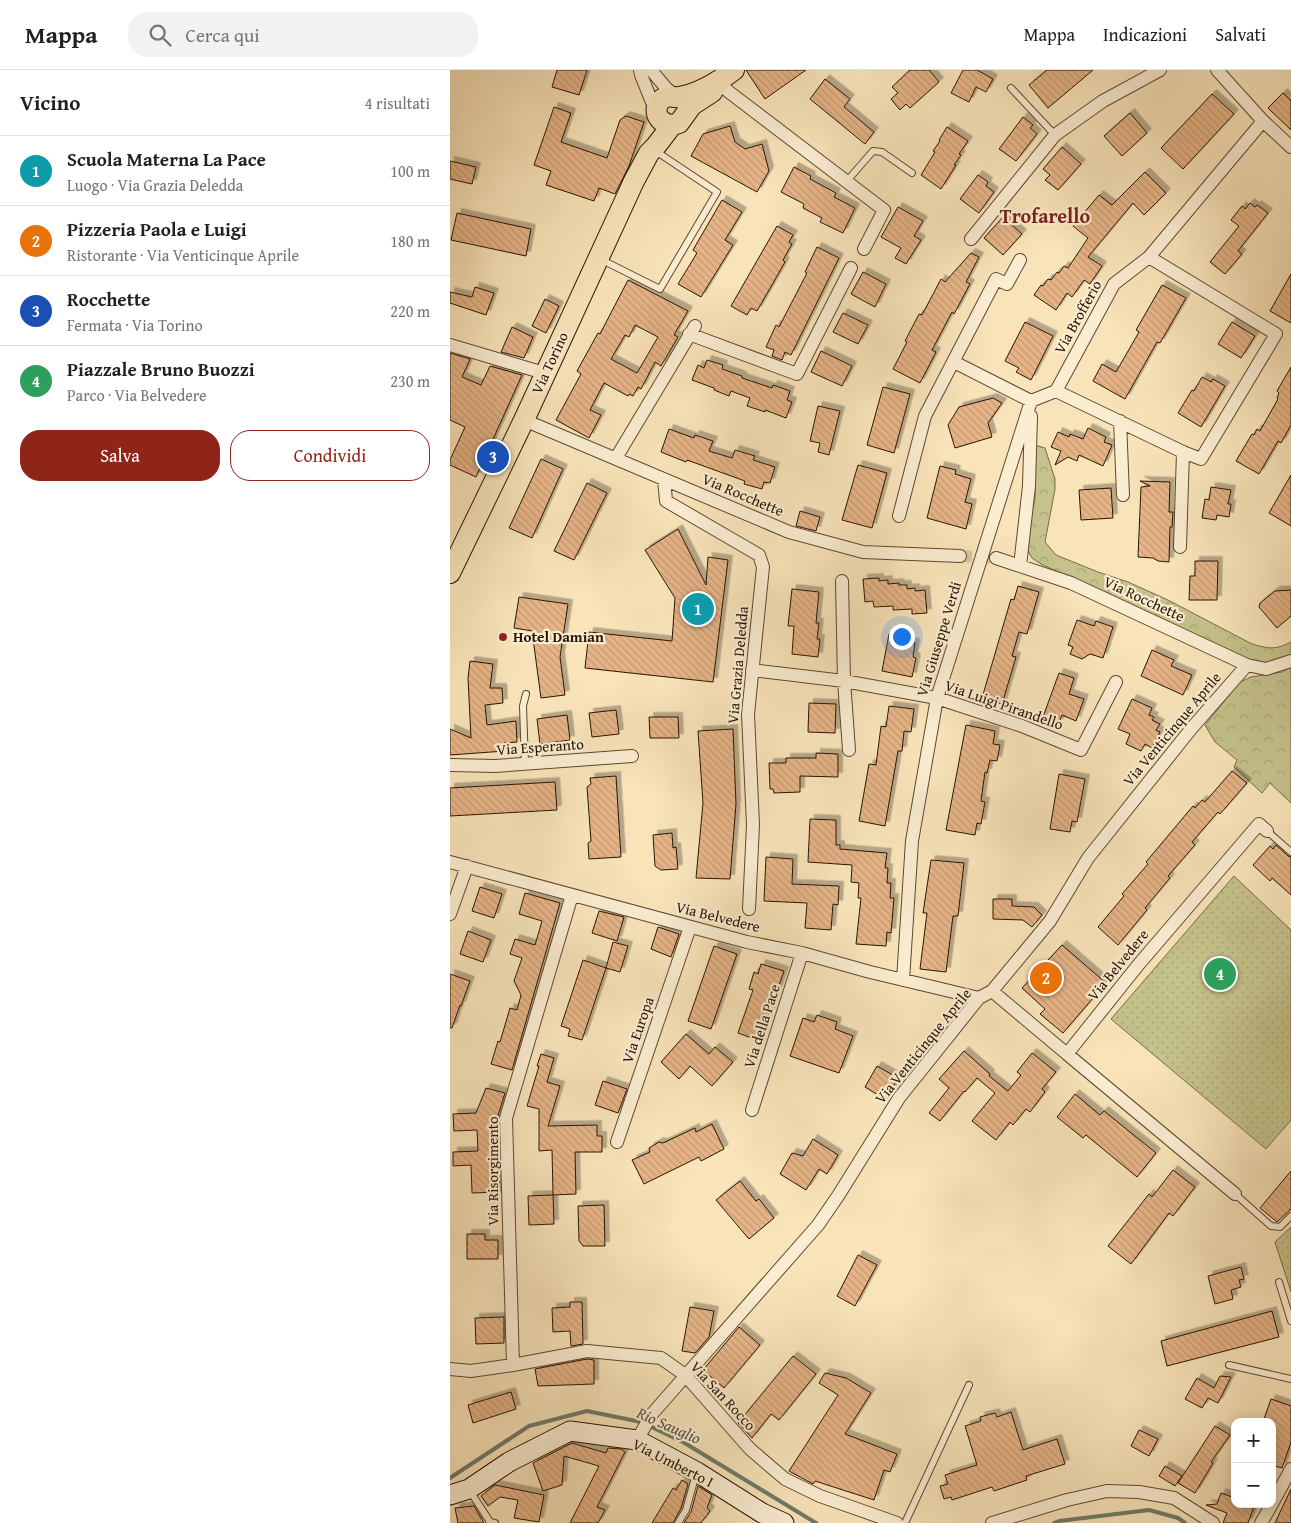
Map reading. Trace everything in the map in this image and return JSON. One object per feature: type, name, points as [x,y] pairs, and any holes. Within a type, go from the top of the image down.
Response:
[{"type":"main road","name":"Via Torino","points":[[451,570],[524,420],[634,180],[649,153],[656,146],[670,113],[692,105],[712,92],[718,82],[734,70]]},
{"type":"street","points":[[640,70],[641,75],[670,113]]},
{"type":"street","points":[[650,70],[667,89],[670,113]]},
{"type":"street","points":[[972,239],[1055,135],[1103,102],[1160,70]]},
{"type":"street","points":[[1216,70],[1263,121],[1291,147]]},
{"type":"street","points":[[718,82],[884,210],[864,248]]},
{"type":"street","name":"Via Brofferio","points":[[1056,391],[1114,284],[1150,257],[1263,121]]},
{"type":"street","points":[[954,362],[1031,401],[1056,391],[1201,459],[1276,334],[1150,257]]},
{"type":"street","points":[[899,516],[925,416],[996,279],[1007,284],[1020,260]]},
{"type":"street","points":[[616,458],[692,330],[797,374],[851,268]]},
{"type":"street","points":[[450,346],[544,374]]},
{"type":"street","points":[[1020,566],[1029,486],[1031,401]]},
{"type":"street","name":"Via Giuseppe Verdi","points":[[903,980],[912,841],[936,698],[1031,401]]},
{"type":"street","name":"Via Rocchette","points":[[524,420],[789,532],[863,552],[960,556]]},
{"type":"street","points":[[1120,421],[1123,495]]},
{"type":"street","points":[[1180,547],[1184,452]]},
{"type":"street","name":"Via Grazia Deledda","points":[[664,479],[666,501],[759,555],[763,567],[748,714],[753,825],[748,908]]},
{"type":"street","name":"Via Rocchette","points":[[996,558],[1071,583],[1247,665]]},
{"type":"street","points":[[842,582],[844,681],[848,750]]},
{"type":"street","points":[[1247,665],[1266,669],[1291,661]]},
{"type":"street","name":"Via Venticinque Aprile","points":[[639,1437],[652,1414],[818,1225],[899,1098],[979,998],[992,991],[1050,921],[1088,858],[1191,729],[1247,665]]},
{"type":"street","name":"Via Luigi Pirandello","points":[[752,670],[844,681],[936,698],[1022,726],[1081,750],[1116,682]]},
{"type":"street","name":"Via Esperanto","points":[[450,765],[495,766],[632,756]]},
{"type":"street","name":"Via Belvedere","points":[[1067,1054],[1139,964],[1263,827]]},
{"type":"street","name":"Via Belvedere","points":[[450,862],[747,942],[802,953],[979,998]]},
{"type":"street","points":[[450,914],[467,866]]},
{"type":"street","name":"Via Risorgimento","points":[[513,1365],[506,1118],[572,895]]},
{"type":"street","name":"Via Europa","points":[[618,1142],[690,927]]},
{"type":"street","name":"Via della Pace","points":[[752,1110],[802,953]]},
{"type":"street","points":[[992,991],[1235,1194]]},
{"type":"street","name":"Via San Rocco","points":[[450,1370],[471,1371],[587,1351],[661,1358],[685,1375],[750,1449],[785,1479],[820,1496],[897,1523]]},
{"type":"street","name":"Via Umberto I","points":[[450,1495],[469,1489],[508,1462],[570,1431],[639,1437],[697,1472],[762,1515],[784,1523]]},
{"type":"street","points":[[1276,1497],[1291,1469]]},
{"type":"street","points":[[992,1523],[1067,1500],[1107,1491],[1139,1492],[1174,1498],[1213,1523]]},
{"type":"street","points":[[1261,1523],[1270,1508]]},
{"type":"lane","points":[[1010,88],[1055,135]]},
{"type":"lane","points":[[847,181],[873,151],[882,152],[912,173]]},
{"type":"lane","points":[[598,258],[660,289],[717,192],[660,154],[649,153]]},
{"type":"lane","points":[[525,764],[524,706],[526,694]]},
{"type":"lane","points":[[1263,827],[1291,852]]},
{"type":"lane","points":[[1235,1194],[1271,1226],[1280,1227],[1291,1216]]},
{"type":"lane","points":[[1279,1282],[1291,1321]]},
{"type":"lane","points":[[1229,1365],[1291,1379]]},
{"type":"lane","points":[[905,1523],[969,1385]]},
{"type":"lane","points":[[678,1523],[686,1510],[697,1472]]},
{"type":"lane","points":[[469,1489],[492,1523]]},
{"type":"green space","points":[[1035,445],[1045,448],[1055,479],[1055,489],[1045,542],[1056,555],[1128,582],[1168,600],[1252,644],[1272,648],[1291,642],[1291,657],[1265,664],[1241,659],[1032,558],[1027,549],[1027,539],[1035,497]]},
{"type":"green space","points":[[1291,667],[1291,803],[1270,783],[1262,793],[1234,767],[1237,760],[1215,742],[1205,725],[1240,682],[1251,677],[1282,672]]},
{"type":"green space","points":[[1234,876],[1291,930],[1291,1120],[1266,1149],[1111,1019]]},
{"type":"green space","points":[[1291,1227],[1291,1292],[1275,1242]]},
{"type":"building","points":[[557,70],[587,70],[579,95],[552,87]]},
{"type":"building","points":[[746,70],[806,70],[765,99]]},
{"type":"building","points":[[910,70],[929,70],[939,82],[910,108],[906,104],[900,110],[891,99],[898,93],[892,87]]},
{"type":"building","points":[[963,70],[977,70],[993,79],[986,92],[976,87],[969,102],[951,93]]},
{"type":"building","points":[[1047,70],[1093,70],[1048,108],[1029,85]]},
{"type":"building","points":[[825,79],[850,99],[844,107],[874,132],[865,144],[810,99]]},
{"type":"building","points":[[1283,93],[1291,101],[1291,130],[1268,108]]},
{"type":"building","points":[[1212,94],[1234,114],[1183,169],[1161,148]]},
{"type":"building","points":[[554,107],[571,113],[561,142],[607,158],[620,120],[626,116],[644,122],[629,166],[615,194],[599,188],[594,201],[546,185],[551,171],[534,165]]},
{"type":"building","points":[[1130,113],[1147,133],[1122,156],[1104,136]]},
{"type":"building","points":[[1023,117],[1033,125],[1030,128],[1037,134],[1016,161],[999,149]]},
{"type":"building","points":[[730,126],[735,142],[745,149],[762,144],[769,171],[757,192],[691,156],[703,134]]},
{"type":"building","points":[[947,127],[968,141],[941,189],[921,175]]},
{"type":"building","points":[[1062,147],[1081,164],[1058,190],[1045,180],[1050,175],[1043,169]]},
{"type":"building","points":[[450,161],[476,167],[472,184],[450,179]]},
{"type":"building","points":[[794,167],[811,176],[810,179],[836,193],[834,197],[855,208],[843,233],[820,222],[822,218],[803,208],[804,204],[781,192]]},
{"type":"building","points":[[1145,172],[1166,193],[1144,215],[1133,203],[1088,257],[1102,266],[1090,284],[1084,280],[1072,297],[1067,293],[1056,310],[1034,295],[1041,285],[1043,286],[1048,279],[1051,280],[1064,266],[1068,268],[1088,238],[1073,226],[1099,195],[1112,205]]},
{"type":"building","points":[[978,175],[988,182],[986,186],[994,192],[979,213],[960,199]]},
{"type":"building","points":[[722,200],[742,212],[725,240],[733,245],[701,297],[678,284],[697,253],[693,250]]},
{"type":"building","points":[[1250,203],[1255,207],[1257,205],[1268,213],[1238,251],[1242,254],[1225,274],[1210,262],[1239,226],[1231,220],[1242,206],[1245,209]]},
{"type":"building","points":[[898,207],[923,221],[914,236],[921,240],[906,264],[895,258],[901,248],[881,237]]},
{"type":"building","points":[[457,213],[531,229],[526,256],[451,240]]},
{"type":"building","points":[[1003,217],[1022,234],[1003,255],[984,238]]},
{"type":"building","points":[[777,226],[793,235],[789,242],[792,244],[783,260],[785,262],[757,311],[751,308],[747,315],[731,306]]},
{"type":"building","points":[[817,247],[839,258],[791,355],[785,352],[782,360],[772,356],[774,350],[766,347],[776,325],[779,327],[807,273],[805,272]]},
{"type":"building","points":[[971,253],[979,257],[966,282],[970,284],[954,314],[952,312],[932,350],[936,352],[920,383],[893,369],[919,314],[922,315],[941,279],[945,282]]},
{"type":"building","points":[[863,272],[886,284],[875,307],[851,294]]},
{"type":"building","points":[[1291,274],[1291,323],[1270,311]]},
{"type":"building","points":[[628,280],[688,311],[674,335],[678,337],[661,366],[655,362],[641,389],[638,387],[633,396],[629,394],[628,396],[604,383],[590,410],[601,415],[589,438],[556,420],[581,374],[577,371],[598,333],[600,334]],"holes":[[[635,325],[658,337],[637,373],[611,359],[625,335],[629,337]]]},
{"type":"building","points":[[1162,285],[1186,298],[1160,343],[1157,342],[1125,399],[1093,381],[1102,364],[1116,372],[1139,332],[1136,330]]},
{"type":"building","points":[[475,287],[494,293],[486,315],[450,303],[450,292],[472,297]]},
{"type":"building","points":[[545,299],[559,306],[546,333],[532,326]]},
{"type":"building","points":[[843,313],[868,325],[858,344],[833,332]]},
{"type":"building","points":[[1025,322],[1053,336],[1031,380],[1016,372],[1019,368],[1005,361]]},
{"type":"building","points":[[1232,322],[1255,336],[1241,358],[1218,344]]},
{"type":"building","points":[[512,327],[533,337],[524,358],[501,352]]},
{"type":"building","points":[[821,351],[852,366],[842,386],[811,372]]},
{"type":"building","points":[[450,353],[470,359],[462,377],[481,385],[490,366],[522,375],[476,477],[450,465],[450,460],[465,427],[450,420]]},
{"type":"building","points":[[707,360],[723,365],[722,369],[742,376],[742,378],[772,388],[773,385],[790,391],[787,400],[792,402],[786,418],[747,406],[750,398],[731,391],[729,396],[692,380],[698,365],[704,368]]},
{"type":"building","points":[[1291,367],[1291,425],[1281,443],[1278,441],[1259,474],[1236,461],[1252,434],[1254,435],[1257,429],[1260,431],[1278,399],[1279,393],[1277,391]]},
{"type":"building","points":[[1202,377],[1211,382],[1213,379],[1225,386],[1201,427],[1178,413]]},
{"type":"building","points":[[883,387],[910,394],[894,453],[867,445]]},
{"type":"building","points":[[993,398],[1002,403],[988,423],[992,437],[955,448],[948,425],[959,407]]},
{"type":"building","points":[[818,406],[840,411],[829,455],[818,452],[820,443],[810,441]]},
{"type":"building","points":[[1088,428],[1106,437],[1104,442],[1112,445],[1103,466],[1079,455],[1077,461],[1068,457],[1055,465],[1061,451],[1051,447],[1058,432],[1069,437],[1070,434],[1083,439]]},
{"type":"building","points":[[669,429],[694,438],[695,435],[713,441],[709,451],[732,458],[735,450],[755,456],[753,460],[775,467],[770,483],[764,482],[762,489],[744,484],[745,481],[661,452]]},
{"type":"building","points":[[541,459],[563,469],[532,538],[509,528]]},
{"type":"building","points":[[858,465],[887,473],[872,528],[842,520]]},
{"type":"building","points":[[940,466],[956,470],[955,474],[971,479],[965,502],[972,504],[966,529],[927,518]]},
{"type":"building","points":[[1291,475],[1291,526],[1269,513]]},
{"type":"building","points":[[1140,481],[1170,482],[1169,512],[1173,512],[1172,527],[1170,527],[1169,562],[1138,557],[1141,487],[1150,486]]},
{"type":"building","points":[[587,483],[607,493],[574,560],[554,551]]},
{"type":"building","points":[[1211,487],[1231,490],[1228,504],[1231,504],[1229,517],[1217,515],[1216,520],[1202,518],[1205,499],[1209,500]]},
{"type":"building","points":[[1111,488],[1113,518],[1081,520],[1079,490]]},
{"type":"building","points":[[800,511],[820,517],[816,531],[796,526]]},
{"type":"building","points":[[678,529],[706,585],[708,557],[728,560],[713,682],[585,668],[589,632],[672,641],[675,598],[645,550]]},
{"type":"building","points":[[1195,561],[1218,561],[1217,600],[1189,600],[1190,576],[1195,576]]},
{"type":"building","points":[[879,578],[879,581],[888,580],[888,584],[899,583],[899,585],[907,585],[907,589],[915,588],[915,591],[925,590],[927,613],[912,614],[912,609],[893,610],[893,606],[874,607],[873,601],[865,602],[863,579]]},
{"type":"building","points":[[1018,586],[1039,592],[1027,634],[1019,632],[1012,656],[1016,657],[1002,704],[982,698],[1011,599],[1014,600]]},
{"type":"building","points":[[792,589],[819,592],[816,623],[819,623],[817,639],[820,639],[818,657],[792,654],[794,626],[788,626]]},
{"type":"building","points":[[1291,590],[1291,616],[1277,628],[1259,607],[1260,603],[1275,591]]},
{"type":"building","points":[[519,597],[568,604],[560,657],[565,695],[541,698],[532,631],[514,628]]},
{"type":"building","points":[[1077,620],[1094,626],[1096,621],[1113,627],[1103,658],[1090,654],[1082,659],[1070,654],[1073,647],[1068,645]]},
{"type":"building","points":[[889,634],[906,638],[905,641],[915,643],[913,657],[916,658],[912,677],[882,671]]},
{"type":"building","points":[[1152,650],[1174,660],[1171,666],[1192,675],[1183,695],[1141,676]]},
{"type":"building","points":[[470,661],[493,664],[490,688],[502,688],[503,703],[485,705],[487,725],[516,721],[517,742],[504,743],[505,751],[450,755],[450,729],[471,738],[468,678]]},
{"type":"building","points":[[1059,673],[1074,678],[1069,694],[1084,699],[1076,721],[1062,715],[1059,723],[1043,717]]},
{"type":"building","points":[[1132,699],[1152,708],[1149,715],[1154,717],[1152,720],[1160,724],[1156,730],[1160,732],[1152,748],[1145,744],[1141,751],[1126,744],[1130,734],[1118,729]]},
{"type":"building","points":[[809,703],[836,704],[835,733],[808,732]]},
{"type":"building","points":[[889,706],[914,709],[911,732],[904,731],[902,751],[898,751],[885,826],[859,821],[869,764],[876,765],[881,726],[886,727]]},
{"type":"building","points":[[616,710],[619,734],[592,737],[589,713]]},
{"type":"building","points":[[567,715],[570,740],[540,744],[537,719]]},
{"type":"building","points":[[649,717],[678,717],[679,738],[650,738]]},
{"type":"building","points":[[966,725],[995,731],[993,744],[1000,745],[997,761],[990,760],[987,773],[985,772],[981,801],[985,802],[981,824],[977,823],[975,835],[946,830]]},
{"type":"building","points":[[733,729],[736,804],[730,879],[696,878],[703,803],[698,731]]},
{"type":"building","points":[[816,753],[838,754],[838,777],[800,776],[800,792],[774,793],[773,789],[770,789],[769,763],[786,763],[786,758],[816,758]]},
{"type":"building","points":[[1232,771],[1247,783],[1192,842],[1195,845],[1168,876],[1170,878],[1145,908],[1147,910],[1118,945],[1098,927],[1124,896],[1122,894],[1148,864],[1146,862],[1193,806],[1195,808],[1202,800],[1205,802]]},
{"type":"building","points":[[1059,774],[1085,779],[1077,822],[1072,821],[1070,832],[1050,829]]},
{"type":"building","points":[[616,776],[621,857],[589,859],[588,843],[591,841],[587,787],[591,784],[590,778]]},
{"type":"building","points":[[555,782],[557,810],[450,816],[450,788]]},
{"type":"building","points":[[810,819],[836,820],[836,845],[840,845],[840,849],[887,853],[885,868],[888,868],[887,883],[891,883],[890,898],[894,898],[891,933],[887,932],[886,946],[856,944],[861,898],[858,898],[859,883],[851,882],[852,865],[808,862]]},
{"type":"building","points":[[672,833],[673,848],[676,847],[678,869],[661,870],[655,866],[653,835]]},
{"type":"building","points":[[1276,845],[1291,857],[1291,895],[1272,878],[1270,881],[1253,865],[1270,846],[1273,849]]},
{"type":"building","points":[[766,857],[793,859],[792,884],[839,886],[838,905],[833,904],[831,930],[805,928],[807,903],[764,901]]},
{"type":"building","points":[[931,860],[964,863],[958,916],[953,916],[946,972],[920,969],[927,913],[923,913]]},
{"type":"building","points":[[480,887],[502,894],[494,918],[472,911]]},
{"type":"building","points":[[525,893],[560,903],[512,1070],[491,1064],[510,1008],[517,1010],[521,995],[514,981],[522,958],[510,954],[515,939],[535,945],[542,921],[519,914]]},
{"type":"building","points":[[993,899],[1012,899],[1012,906],[1034,907],[1042,915],[1032,927],[1023,920],[993,919]]},
{"type":"building","points":[[599,911],[624,917],[617,941],[592,933]]},
{"type":"building","points":[[658,927],[679,934],[671,957],[651,949]]},
{"type":"building","points":[[468,931],[491,940],[483,962],[460,954]]},
{"type":"building","points":[[613,942],[628,946],[620,972],[606,968]]},
{"type":"building","points":[[1062,945],[1106,983],[1063,1033],[1040,1014],[1045,1009],[1022,988]]},
{"type":"building","points":[[714,946],[737,954],[711,1029],[688,1021]]},
{"type":"building","points":[[583,960],[606,968],[582,1040],[568,1036],[570,1029],[561,1026]]},
{"type":"building","points":[[761,964],[784,971],[760,1041],[738,1033],[753,990],[749,989],[754,972],[758,974]]},
{"type":"building","points":[[450,974],[470,981],[452,1028],[450,1028]]},
{"type":"building","points":[[817,1015],[837,1022],[835,1029],[853,1036],[839,1073],[790,1056],[803,1018],[814,1022]]},
{"type":"building","points":[[686,1034],[709,1054],[715,1047],[733,1062],[712,1086],[690,1066],[679,1079],[661,1062]]},
{"type":"building","points":[[964,1051],[990,1074],[989,1076],[1008,1091],[1021,1075],[1017,1072],[1032,1053],[1056,1072],[1042,1089],[1045,1092],[1030,1112],[1026,1109],[1013,1125],[1010,1122],[996,1140],[972,1121],[995,1093],[977,1078],[940,1121],[929,1113],[949,1088],[939,1079]]},
{"type":"building","points":[[541,1054],[554,1058],[547,1082],[560,1086],[548,1126],[597,1125],[597,1136],[602,1136],[602,1152],[575,1152],[576,1194],[553,1195],[552,1150],[539,1151],[539,1109],[527,1106]]},
{"type":"building","points":[[877,1066],[898,1078],[886,1100],[865,1087]]},
{"type":"building","points":[[603,1081],[627,1089],[618,1113],[595,1105]]},
{"type":"building","points":[[486,1088],[505,1093],[494,1128],[498,1127],[500,1192],[472,1193],[471,1165],[453,1166],[453,1152],[478,1151],[477,1130],[454,1131],[453,1114],[476,1113]]},
{"type":"building","points":[[1075,1094],[1100,1115],[1104,1111],[1156,1153],[1137,1177],[1086,1135],[1083,1138],[1057,1117]]},
{"type":"building","points":[[712,1124],[724,1149],[701,1161],[699,1157],[644,1184],[632,1160],[650,1152],[649,1148],[659,1142],[663,1143],[695,1128],[696,1132]]},
{"type":"building","points":[[813,1139],[838,1155],[827,1174],[819,1169],[806,1190],[780,1174],[792,1153],[803,1156]]},
{"type":"building","points":[[1173,1170],[1195,1187],[1173,1216],[1169,1213],[1131,1264],[1108,1246],[1149,1194],[1152,1197]]},
{"type":"building","points":[[1291,1171],[1291,1209],[1277,1222],[1260,1208]]},
{"type":"building","points":[[740,1181],[756,1201],[759,1199],[774,1218],[749,1239],[716,1200]]},
{"type":"building","points":[[553,1195],[554,1224],[529,1225],[528,1196]]},
{"type":"building","points":[[604,1205],[605,1246],[583,1246],[579,1241],[578,1206]]},
{"type":"building","points":[[467,1234],[485,1234],[485,1240],[498,1240],[498,1259],[467,1259]]},
{"type":"building","points":[[858,1255],[877,1265],[855,1306],[837,1296]]},
{"type":"building","points":[[1241,1267],[1244,1279],[1239,1280],[1241,1287],[1231,1290],[1233,1299],[1215,1304],[1208,1276]]},
{"type":"building","points":[[570,1302],[582,1302],[583,1344],[571,1346],[570,1331],[553,1332],[552,1308],[570,1307]]},
{"type":"building","points":[[690,1307],[714,1311],[709,1337],[695,1353],[682,1351]]},
{"type":"building","points":[[1272,1311],[1279,1337],[1167,1366],[1161,1341]]},
{"type":"building","points":[[504,1317],[504,1343],[476,1344],[475,1318]]},
{"type":"building","points":[[739,1327],[760,1345],[724,1388],[703,1370]]},
{"type":"building","points":[[793,1356],[816,1374],[779,1420],[771,1414],[752,1438],[738,1423]]},
{"type":"building","points":[[587,1359],[594,1360],[594,1384],[538,1386],[535,1369]]},
{"type":"building","points":[[825,1373],[846,1378],[871,1393],[845,1434],[897,1454],[890,1472],[884,1470],[874,1500],[815,1481],[813,1484],[789,1471],[838,1395],[819,1383]]},
{"type":"building","points":[[1220,1376],[1231,1377],[1218,1403],[1208,1398],[1202,1408],[1185,1399],[1197,1378],[1214,1388]]},
{"type":"building","points":[[511,1392],[516,1409],[473,1423],[468,1405]]},
{"type":"building","points":[[1271,1399],[1291,1406],[1291,1442],[1282,1468],[1276,1466],[1276,1418],[1264,1418]]},
{"type":"building","points":[[1011,1412],[1023,1450],[1057,1439],[1065,1464],[1026,1476],[1027,1480],[994,1491],[992,1487],[952,1500],[951,1497],[944,1499],[940,1486],[948,1484],[945,1475],[977,1465],[965,1426],[981,1421],[980,1417],[995,1413],[997,1417]]},
{"type":"building","points":[[1215,1426],[1230,1435],[1211,1462],[1213,1463],[1195,1493],[1178,1483]]},
{"type":"building","points":[[1139,1430],[1158,1439],[1149,1456],[1131,1446]]},
{"type":"building","points":[[572,1443],[606,1453],[608,1448],[621,1449],[625,1452],[597,1507],[605,1510],[598,1523],[570,1523],[599,1466],[564,1456],[562,1485],[543,1491],[533,1463]]},
{"type":"building","points":[[1165,1466],[1182,1476],[1175,1486],[1159,1476]]},
{"type":"building","points":[[682,1480],[688,1484],[681,1508],[673,1523],[652,1523],[673,1488],[676,1490]]},
{"type":"building","points":[[495,1485],[544,1495],[539,1522],[514,1518],[518,1500],[500,1497],[488,1506],[481,1496]]},
{"type":"building","points":[[698,1486],[712,1495],[707,1508],[710,1511],[701,1523],[684,1523],[691,1512]]},
{"type":"building","points":[[1291,1489],[1291,1523],[1275,1523]]},
{"type":"building","points":[[1221,1493],[1231,1497],[1231,1508],[1254,1508],[1248,1523],[1223,1523],[1227,1513],[1206,1505],[1217,1504]]},
{"type":"building","points":[[474,1506],[484,1523],[458,1523],[455,1508]]},
{"type":"waterway","name":"Rio Sauglio","points":[[450,1478],[529,1426],[587,1411],[641,1422],[683,1442],[816,1523]]},
{"type":"waterway","name":"Rio Sauglio","points":[[1054,1523],[1149,1510],[1178,1518],[1185,1523]]},
{"type":"tunnel","points":[[960,556],[996,558]]},
{"type":"place","name":"Rocchette","points":[[493,457]]},
{"type":"place","name":"Scuola Materna La Pace","points":[[698,609]]},
{"type":"place","name":"Hotel Damian","points":[[503,637]]},
{"type":"place","name":"Piazzale Bruno Buozzi","points":[[1220,974]]},
{"type":"place","name":"Pizzeria Paola e Luigi","points":[[1046,978]]},
{"type":"district","name":"Trofarello","points":[[1045,216]]}]
